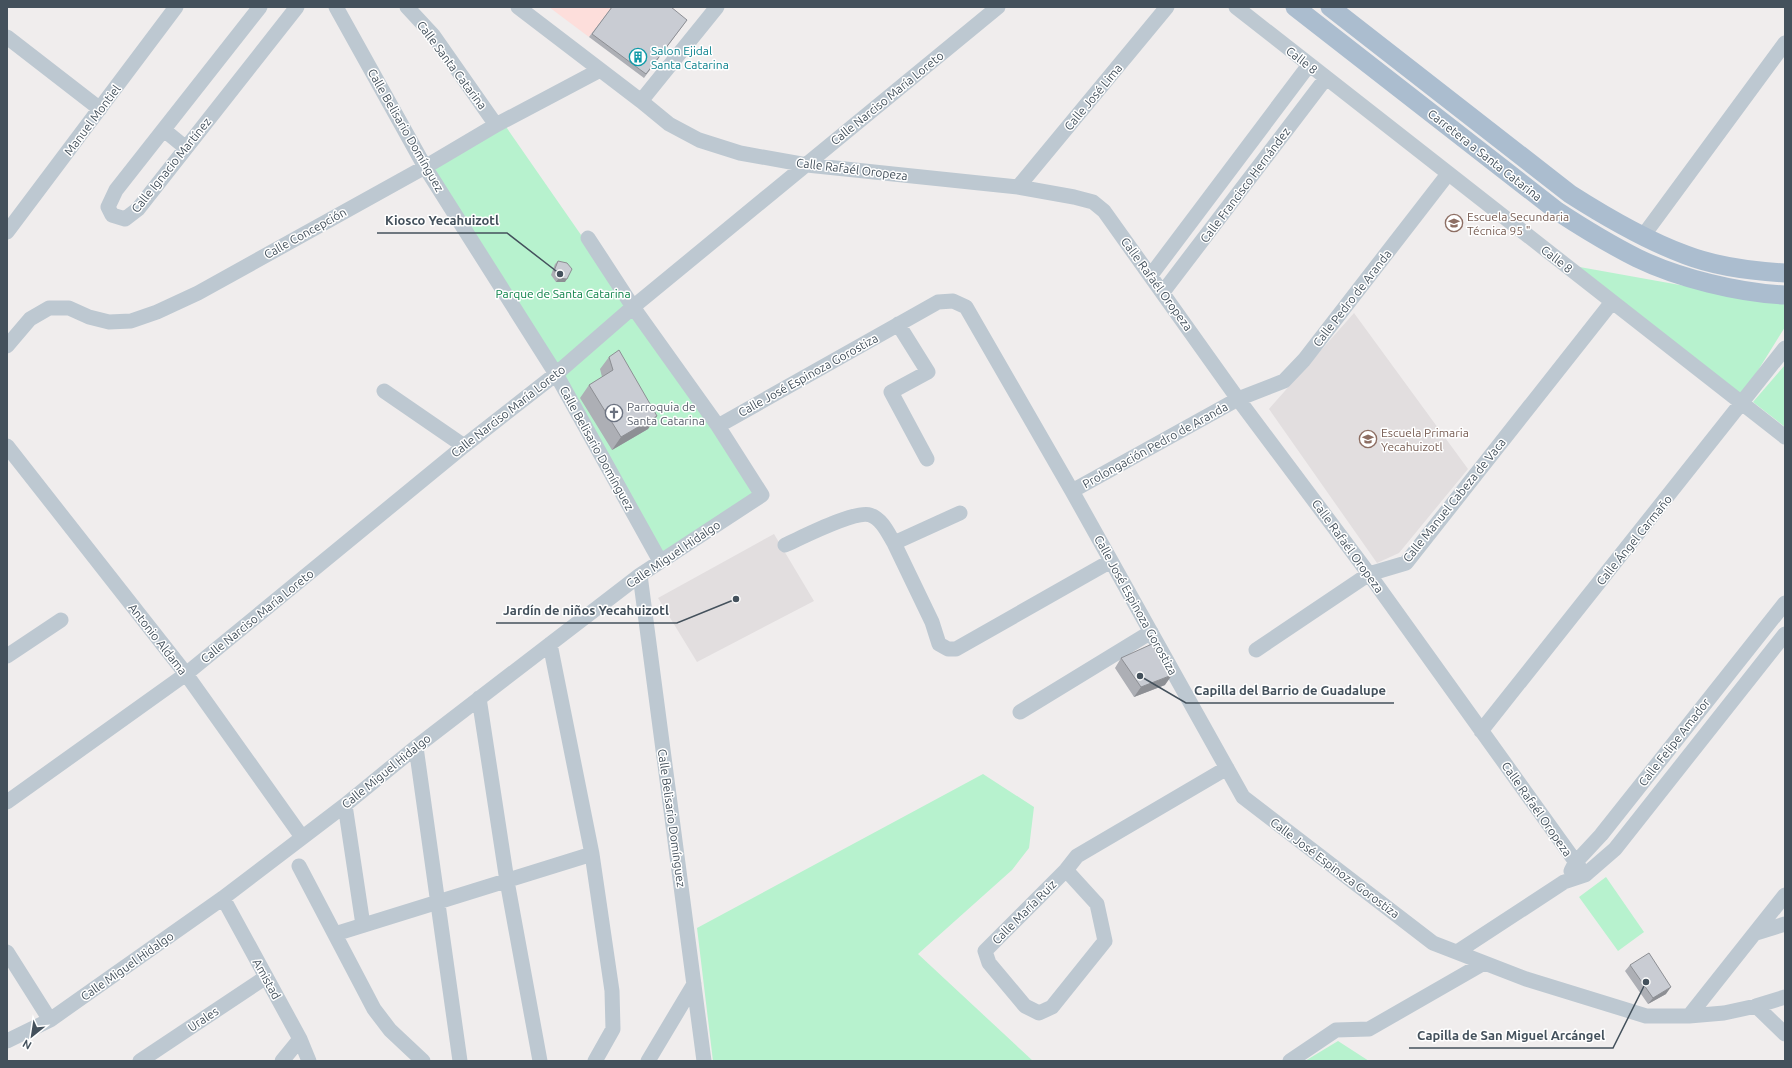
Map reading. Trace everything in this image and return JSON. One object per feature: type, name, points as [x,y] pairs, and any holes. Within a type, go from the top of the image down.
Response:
[{"type":"main road","name":"Carretera a Santa Catarina","points":[[1295,7],[1557,211],[1597,236],[1638,258],[1680,274],[1750,292],[1785,295]]},
{"type":"main road","name":"Carretera a Santa Catarina","points":[[1330,7],[1570,194],[1608,218],[1686,256],[1725,266],[1785,273]]},
{"type":"street","name":"Manuel Montiel","points":[[7,232],[176,7]]},
{"type":"street","name":"Calle Ignacio Martínez","points":[[260,7],[116,190],[108,207],[112,215],[125,219],[138,209],[297,7]]},
{"type":"street","name":"Calle Belisario Domínguez","points":[[336,7],[425,167],[556,374],[660,561]]},
{"type":"street","name":"Calle Santa Catarina","points":[[407,7],[433,35],[496,125]]},
{"type":"street","points":[[641,101],[717,7]]},
{"type":"street","name":"Calle Narciso María Loreto","points":[[7,802],[186,674],[464,446],[556,374],[633,307],[998,7]]},
{"type":"street","name":"Calle José Lima","points":[[1018,187],[1167,7]]},
{"type":"street","name":"Calle 8","points":[[1236,7],[1785,437]]},
{"type":"street","name":"Calle Rafaél Oropeza","points":[[520,8],[669,124],[699,140],[740,153],[807,165],[1018,187],[1093,202],[1104,211],[1151,275],[1238,399],[1369,574],[1585,875]]},
{"type":"street","points":[[7,37],[100,109]]},
{"type":"street","points":[[1643,236],[1785,43]]},
{"type":"street","name":"Calle Francisco Hernández","points":[[1151,275],[1309,65]]},
{"type":"street","name":"Calle Concepción","points":[[7,346],[30,320],[49,308],[69,308],[89,317],[109,322],[131,321],[157,312],[198,293],[425,167],[496,125],[600,70]]},
{"type":"street","name":"Calle Francisco Hernández","points":[[1163,292],[1326,78]]},
{"type":"street","points":[[164,130],[186,148]]},
{"type":"street","name":"Calle Pedro de Aranda","points":[[1238,399],[1284,381],[1304,360],[1448,174]]},
{"type":"street","points":[[588,238],[633,307],[718,426]]},
{"type":"street","name":"Calle José Espinoza Gorostiza","points":[[718,426],[938,302],[953,301],[966,307],[1072,491],[1243,797],[1433,942],[1526,980],[1646,1016],[1689,1016],[1724,1013],[1756,1006],[1785,996]]},
{"type":"street","name":"Calle Manuel Cabeza de Vaca","points":[[1256,650],[1369,574],[1406,563],[1612,302]]},
{"type":"street","points":[[898,324],[928,372],[891,392],[927,459]]},
{"type":"street","name":"Calle Ángel Carmaño","points":[[1481,731],[1785,348]]},
{"type":"street","points":[[384,391],[464,446]]},
{"type":"street","name":"Prolongación Pedro de Aranda","points":[[1072,491],[1238,399]]},
{"type":"street","name":"Calle Miguel Hidalgo","points":[[7,1041],[50,1020],[223,898],[345,805],[479,698],[640,575],[762,495],[718,426]]},
{"type":"street","name":"Antonio Aldama","points":[[7,446],[186,674],[302,837]]},
{"type":"street","points":[[894,543],[960,514]]},
{"type":"street","points":[[785,545],[854,515],[869,515],[880,521],[894,543],[932,622],[939,644],[948,649],[956,648],[1111,561]]},
{"type":"street","name":"Calle Belisario Domínguez","points":[[640,575],[704,1061]]},
{"type":"street","name":"Calle Felipe Amador","points":[[1564,882],[1575,863],[1601,835],[1785,603]]},
{"type":"street","points":[[7,656],[61,620]]},
{"type":"street","points":[[1020,712],[1151,632]]},
{"type":"street","name":"Calle Felipe Amador","points":[[1457,952],[1564,882],[1585,875],[1615,849],[1785,634]]},
{"type":"street","points":[[550,644],[592,854],[612,991],[613,1029],[595,1061]]},
{"type":"street","points":[[479,698],[507,881],[540,1061]]},
{"type":"street","points":[[416,747],[439,902],[460,1061]]},
{"type":"street","name":"Calle María Ruiz","points":[[1066,870],[1097,904],[1105,941],[1052,1006],[1039,1013],[1025,1006],[989,963],[985,951],[1066,870],[1077,856],[1227,768]]},
{"type":"street","points":[[345,805],[363,926]]},
{"type":"street","points":[[335,934],[592,854]]},
{"type":"street","points":[[299,866],[374,1009],[390,1030],[423,1061]]},
{"type":"street","points":[[1689,1016],[1785,895]]},
{"type":"street","name":"Amistad","points":[[223,898],[300,1039],[309,1061]]},
{"type":"street","points":[[1756,933],[1785,924]]},
{"type":"street","points":[[7,952],[50,1020]]},
{"type":"street","points":[[1290,1061],[1336,1030],[1369,1029],[1484,963]]},
{"type":"street","name":"Urales","points":[[140,1061],[266,977]]},
{"type":"street","points":[[648,1061],[694,984]]},
{"type":"street","points":[[1756,1006],[1785,1034]]},
{"type":"street","points":[[282,1061],[300,1039]]},
{"type":"shaded area","points":[[549,7],[612,7],[589,37]]},
{"type":"shaded area","name":"Escuela Primaria Yecahuizotl","points":[[1354,313],[1468,469],[1399,553],[1377,563],[1269,409]]},
{"type":"shaded area","points":[[774,534],[814,601],[697,662],[658,598]]},
{"type":"green space","name":"Parque de Santa Catarina","points":[[502,121],[631,307],[553,371],[427,161]]},
{"type":"green space","points":[[1563,264],[1785,304],[1785,327],[1739,401]]},
{"type":"green space","points":[[631,310],[761,495],[666,557],[553,374]]},
{"type":"green space","points":[[1785,365],[1785,427],[1753,402]]},
{"type":"green space","points":[[983,774],[1034,807],[1029,848],[1012,870],[918,954],[1033,1061],[713,1061],[697,928]]},
{"type":"green space","points":[[1606,877],[1644,932],[1618,951],[1579,897]]},
{"type":"green space","points":[[1338,1041],[1369,1061],[1305,1061]]},
{"type":"building","name":"Salon Ejidal Santa Catarina","points":[[612,7],[671,7],[687,20],[646,74],[592,34]]},
{"type":"building","points":[[558,261],[567,263],[572,269],[567,279],[559,278],[554,271]]},
{"type":"building","points":[[619,350],[657,416],[621,437],[589,385],[613,370],[609,357]]},
{"type":"building","points":[[1152,644],[1172,675],[1141,687],[1121,658]]},
{"type":"building","points":[[1649,953],[1671,987],[1653,998],[1630,965]]},
{"type":"place","name":"Salon Ejidal Santa Catarina","points":[[638,57]]},
{"type":"place","name":"Escuela Secundaria Técnica 95 \"","points":[[1454,223]]},
{"type":"place","name":"Kiosco Yecahuizotl","points":[[560,274]]},
{"type":"place","name":"Parroquia de Santa Catarina","points":[[614,413]]},
{"type":"place","name":"Escuela Primaria Yecahuizotl","points":[[1368,439]]},
{"type":"place","name":"Jardín de niños Yecahuizotl","points":[[736,599]]},
{"type":"place","name":"Capilla del Barrio de Guadalupe","points":[[1140,676]]},
{"type":"place","name":"Capilla de San Miguel Arcángel","points":[[1646,982]]}]
